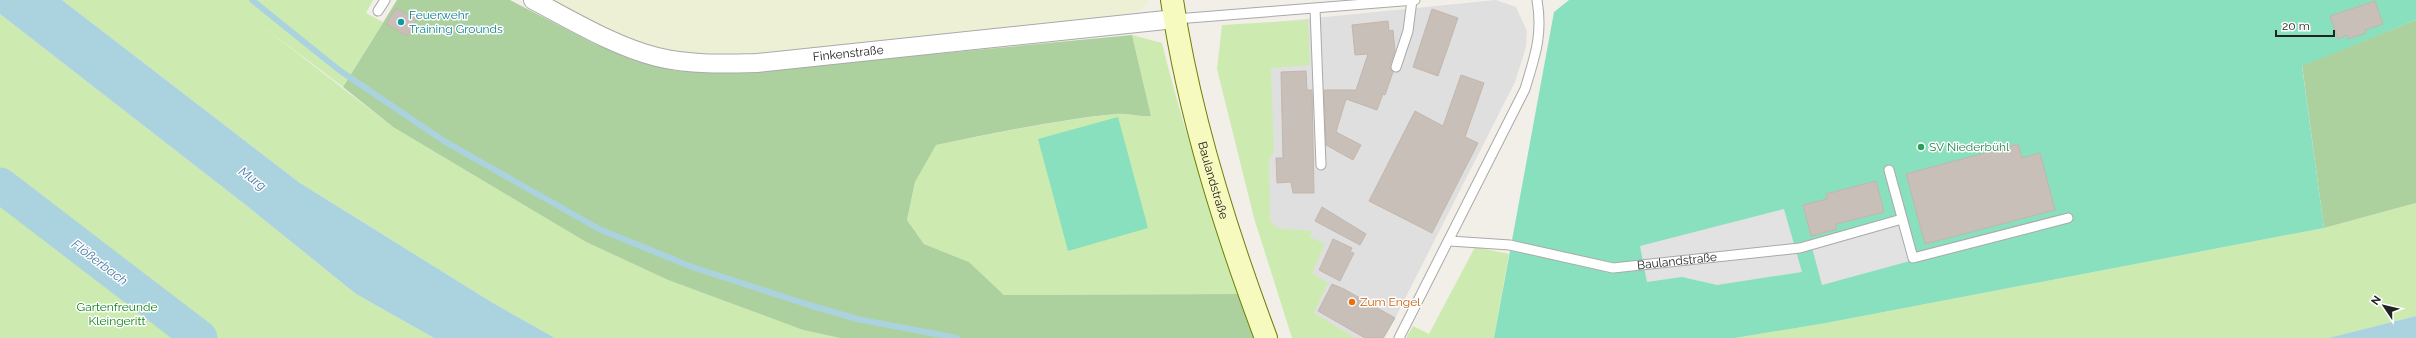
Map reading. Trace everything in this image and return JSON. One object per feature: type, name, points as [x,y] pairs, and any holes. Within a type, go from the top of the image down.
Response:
[{"type":"street","name":"Finkenstraße","points":[[533,0],[631,48],[657,57],[705,64],[757,63],[1173,9]]},
{"type":"street","name":"Baulandstraße","points":[[1173,9],[1190,93],[1209,164],[1266,338]]},
{"type":"lane","points":[[378,11],[385,0]]},
{"type":"lane","points":[[1396,67],[1408,31],[1412,0]]},
{"type":"lane","points":[[1173,9],[1315,9],[1415,0]]},
{"type":"lane","points":[[1399,338],[1450,241],[1525,89],[1536,54],[1541,22],[1537,0]]},
{"type":"lane","points":[[1315,9],[1321,165]]},
{"type":"lane","points":[[1889,170],[1912,258],[2068,218]]},
{"type":"lane","name":"Baulandstraße","points":[[1450,241],[1510,245],[1614,268],[1800,248],[1902,219]]},
{"type":"shaded area","points":[[1496,0],[1516,7],[1527,31],[1526,47],[1515,82],[1385,338],[1309,338],[1263,209],[1256,24]]},
{"type":"shaded area","points":[[1784,209],[1802,272],[1717,285],[1682,277],[1647,282],[1640,246]]},
{"type":"shaded area","points":[[1898,216],[1910,261],[1822,285],[1810,240]]},
{"type":"green space","points":[[62,0],[373,0],[366,13],[383,22],[343,87],[249,16],[393,127],[586,242],[668,280],[803,330],[840,338],[555,338],[493,303],[300,183]]},
{"type":"green space","points":[[397,0],[510,0],[593,43],[633,60],[676,71],[735,73],[1132,35],[1151,116],[1120,114],[1070,120],[1025,127],[936,145],[915,182],[907,220],[924,244],[969,262],[1004,295],[1240,294],[1257,338],[840,338],[803,330],[668,280],[586,242],[393,127],[343,87]]},
{"type":"green space","points":[[551,0],[1150,0],[1145,7],[1136,12],[1121,15],[751,57],[697,55],[649,45],[597,24]]},
{"type":"green space","name":"SV Niederbühl","points":[[1569,0],[2416,0],[2416,20],[2302,66],[2324,228],[1826,323],[1735,338],[1494,338],[1554,12]]},
{"type":"green space","points":[[0,14],[247,206],[356,294],[434,338],[210,338],[0,176]]},
{"type":"green space","points":[[1308,20],[1310,65],[1271,68],[1274,151],[1269,159],[1270,221],[1277,228],[1312,231],[1310,237],[1325,244],[1312,273],[1328,283],[1314,313],[1355,338],[1292,338],[1254,218],[1217,69],[1222,25]]},
{"type":"green space","points":[[2416,20],[2416,203],[2324,228],[2302,65]]},
{"type":"green space","points":[[1132,35],[1162,43],[1188,138],[1240,294],[1004,295],[969,262],[924,244],[907,220],[915,182],[935,145],[1069,120],[1114,114],[1151,116]]},
{"type":"green space","points":[[1118,117],[1148,228],[1068,251],[1038,139]]},
{"type":"green space","name":"Gartenfreunde Kleingeritt","points":[[0,191],[192,338],[0,338]]},
{"type":"green space","points":[[2416,203],[2416,316],[2328,338],[1735,338],[1826,323],[2324,228]]},
{"type":"green space","points":[[1475,247],[1509,254],[1494,338],[1406,338],[1413,326],[1429,334]]},
{"type":"water","name":"Murg","points":[[0,0],[62,0],[300,183],[493,303],[555,338],[434,338],[356,294],[247,206],[0,14]]},
{"type":"water","points":[[2416,316],[2416,338],[2328,338]]},
{"type":"building","points":[[2375,1],[2383,24],[2365,30],[2366,33],[2348,39],[2347,35],[2338,39],[2330,16]]},
{"type":"building","name":"Feuerwehr Training Grounds","points":[[396,8],[417,20],[407,36],[386,24]]},
{"type":"building","points":[[1432,9],[1458,18],[1438,76],[1413,67]]},
{"type":"building","points":[[1388,21],[1389,31],[1393,30],[1395,51],[1390,65],[1393,72],[1385,95],[1383,94],[1377,110],[1346,99],[1336,132],[1361,145],[1353,160],[1326,145],[1324,90],[1356,90],[1368,54],[1355,55],[1352,25]]},
{"type":"building","points":[[1306,71],[1307,90],[1312,90],[1314,193],[1293,193],[1291,182],[1277,183],[1276,158],[1283,158],[1281,72]]},
{"type":"building","points":[[1461,75],[1484,83],[1465,137],[1478,143],[1432,233],[1369,201],[1415,111],[1443,126]]},
{"type":"building","points":[[2018,144],[2022,158],[2040,153],[2055,210],[1925,244],[1906,174]]},
{"type":"building","points":[[1876,181],[1884,212],[1836,224],[1837,229],[1811,236],[1803,205],[1827,199],[1826,194]]},
{"type":"building","points":[[1322,207],[1366,234],[1360,245],[1315,221]]},
{"type":"building","points":[[1333,239],[1352,248],[1350,252],[1354,253],[1340,281],[1319,270]]},
{"type":"building","name":"Zum Engel","points":[[1332,284],[1344,289],[1395,318],[1383,338],[1365,338],[1318,311]]},
{"type":"waterway","points":[[252,0],[339,70],[444,141],[599,229],[692,267],[809,305],[857,319],[957,338]]},
{"type":"waterway","name":"Flößerbach","points":[[0,185],[200,338]]},
{"type":"place","name":"Feuerwehr Training Grounds","points":[[401,22]]},
{"type":"place","name":"SV Niederbühl","points":[[1921,147]]},
{"type":"place","name":"Zum Engel","points":[[1352,302]]}]
